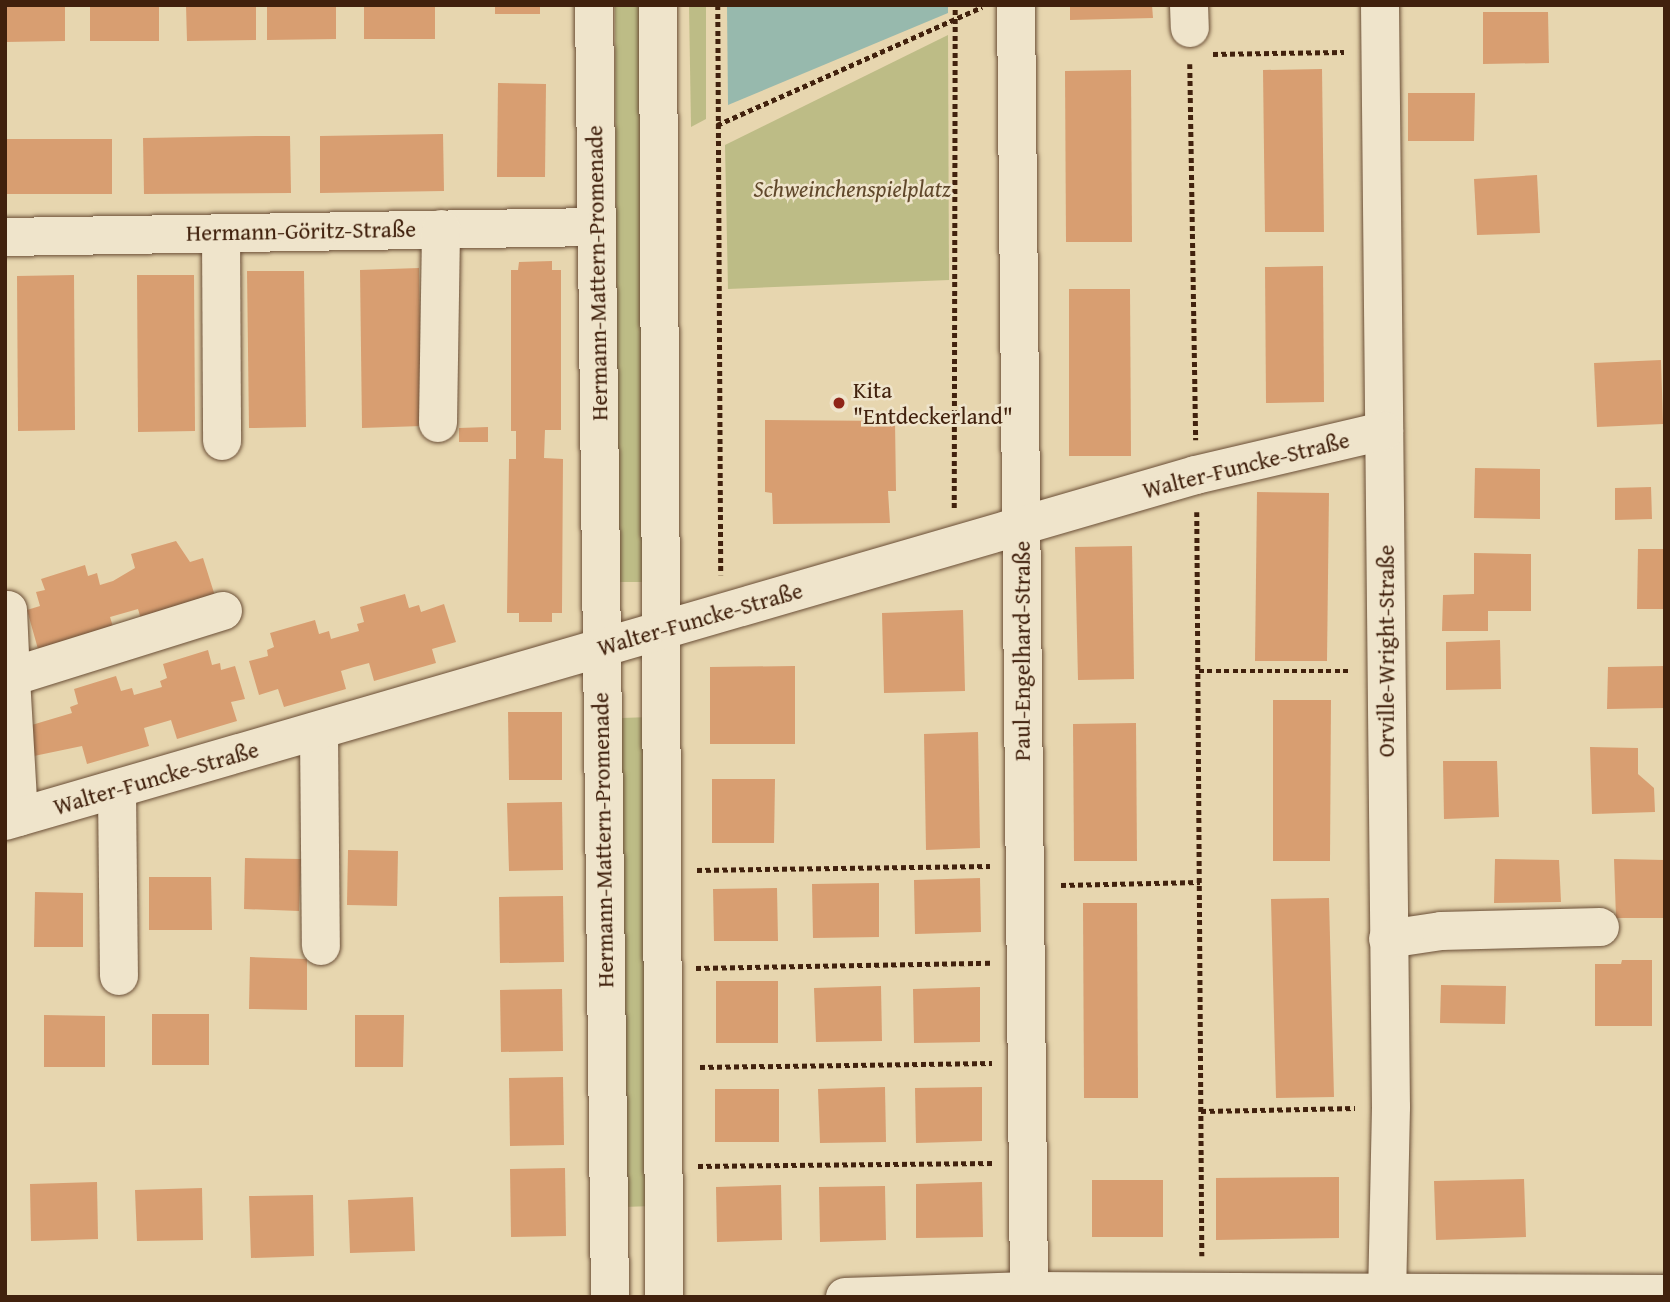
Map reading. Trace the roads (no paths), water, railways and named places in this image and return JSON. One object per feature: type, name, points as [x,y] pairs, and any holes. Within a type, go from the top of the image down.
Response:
[{"type":"street","name":"Hermann-Mattern-Promenade","points":[[594,5],[610,1297]]},
{"type":"street","points":[[658,5],[664,1297]]},
{"type":"street","name":"Paul-Engelhard-Straße","points":[[1016,5],[1027,963],[1024,1063],[1030,1163],[1029,1294]]},
{"type":"street","name":"Orville-Wright-Straße","points":[[1380,5],[1391,1107],[1387,1296]]},
{"type":"street","name":"Hermann-Göritz-Straße","points":[[5,237],[597,227]]},
{"type":"street","points":[[438,423],[441,229]]},
{"type":"street","points":[[221,233],[222,441]]},
{"type":"street","name":"Walter-Funcke-Straße","points":[[8,610],[12,819],[319,732],[721,612],[1196,475],[1384,431]]},
{"type":"street","points":[[11,677],[223,611]]},
{"type":"street","points":[[319,732],[321,946]]},
{"type":"street","points":[[117,790],[119,976]]},
{"type":"street","points":[[1388,939],[1441,931],[1600,927]]},
{"type":"street","points":[[845,1297],[1029,1294],[1665,1294]]},
{"type":"water","points":[[727,5],[948,5],[948,13],[728,105]]},
{"type":"place","name":"Kita \"Entdeckerland\"","points":[[839,403]]},
{"type":"park label","name":"Schweinchenspielplatz","points":[[852,189]]}]
